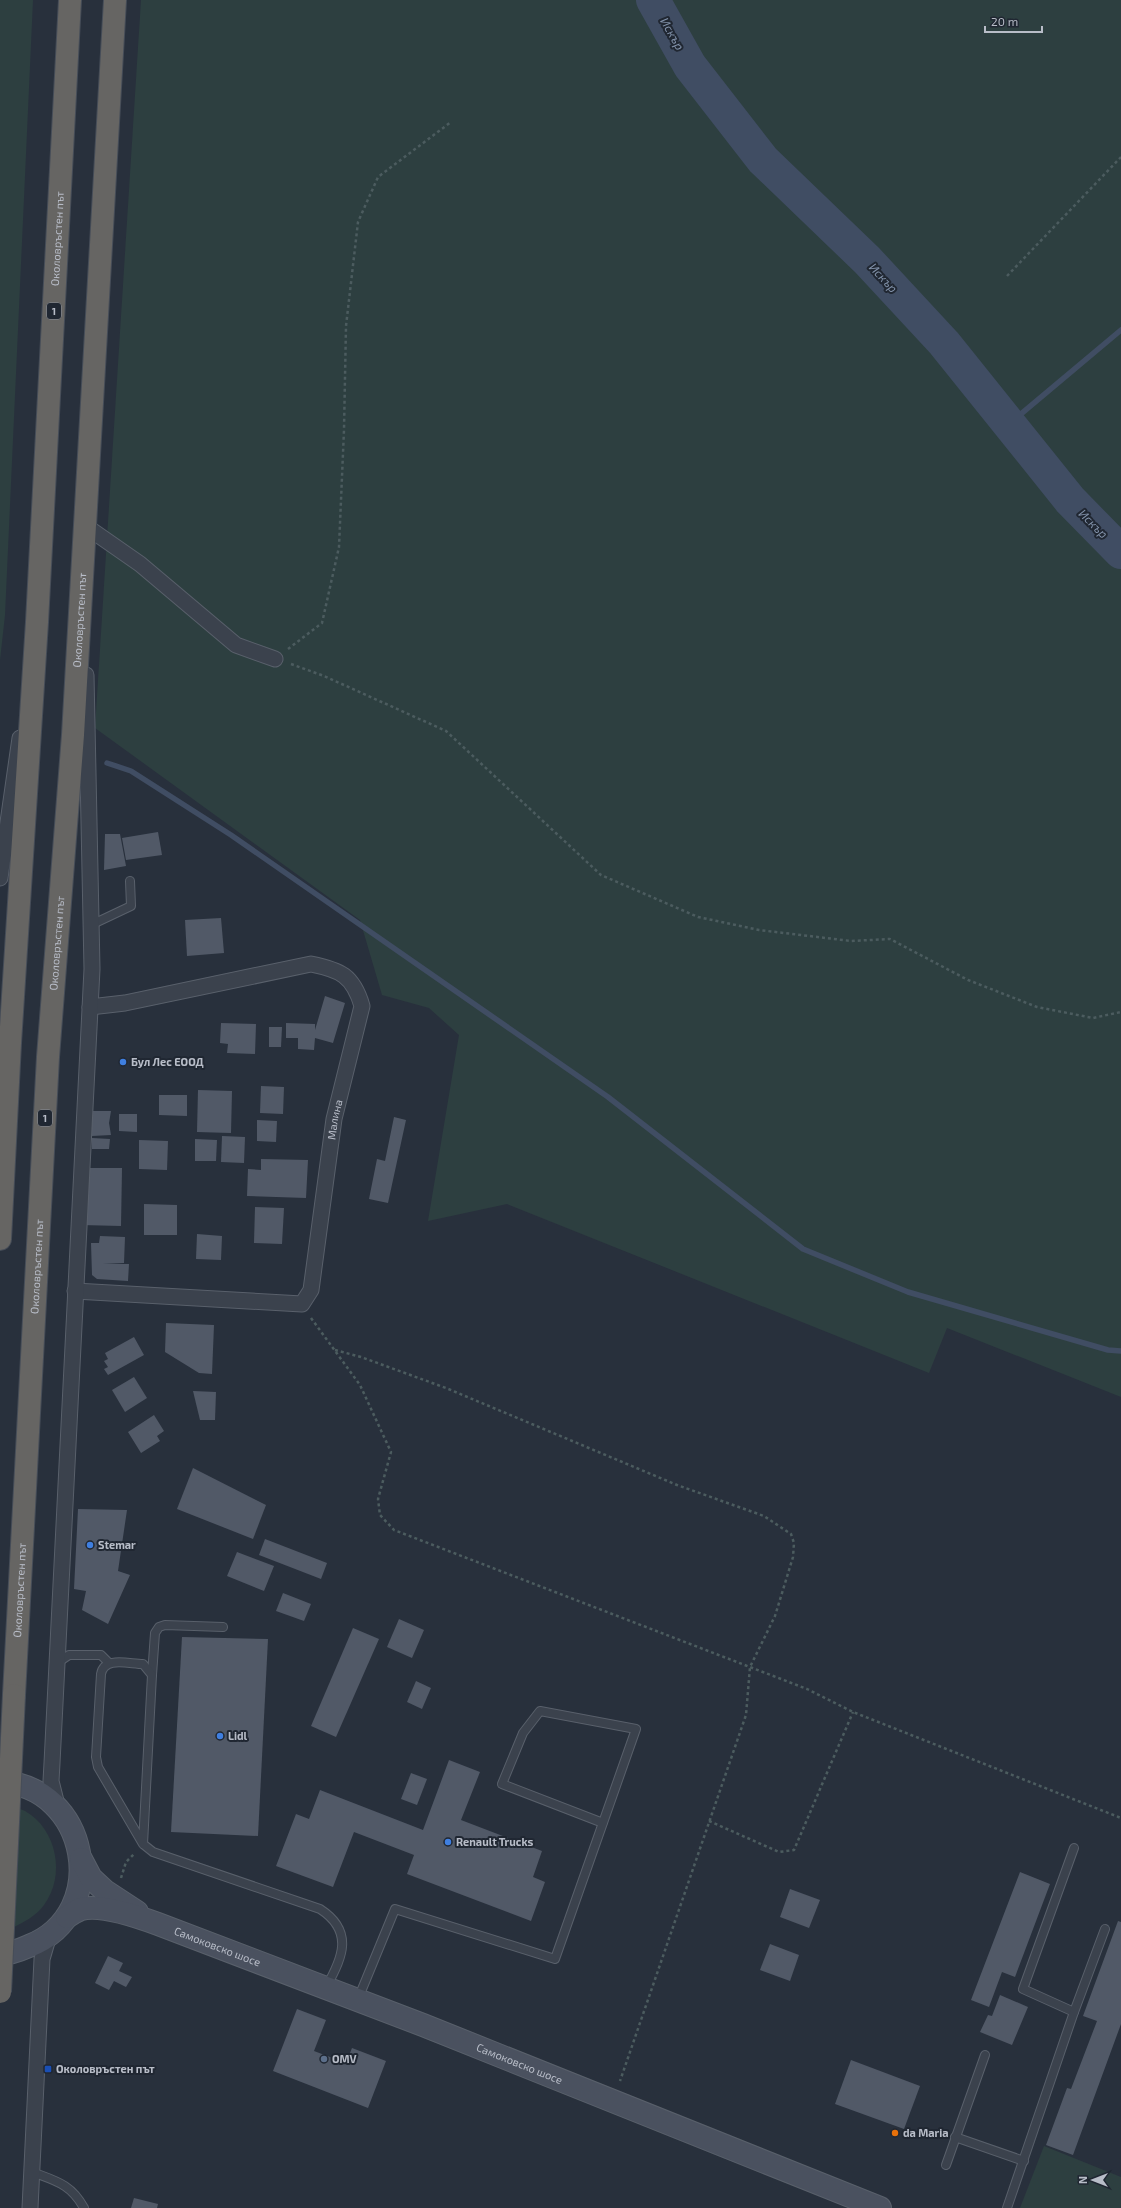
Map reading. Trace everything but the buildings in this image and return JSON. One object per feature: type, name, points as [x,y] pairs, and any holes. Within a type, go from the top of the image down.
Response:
[{"type":"highway","name":"Околовръстен път","points":[[0,1239],[10,1043],[37,622],[70,0]]},
{"type":"highway","name":"Околовръстен път","points":[[0,1992],[14,1695],[48,1056],[73,735],[114,0]]},
{"type":"main road","points":[[0,1782],[22,1786],[35,1792],[58,1810],[74,1834],[81,1858],[91,1878],[115,1897],[158,1924]]},
{"type":"main road","points":[[67,1917],[78,1897],[82,1875],[81,1858]]},
{"type":"main road","points":[[0,1954],[18,1951],[37,1943],[67,1917],[81,1909],[97,1908],[141,1918],[158,1924]]},
{"type":"main road","name":"Самоковско шосе","points":[[158,1924],[358,2000],[880,2208]]},
{"type":"street","name":"Околовръстен път","points":[[58,1810],[51,1781],[92,969],[84,534]]},
{"type":"street","points":[[84,534],[140,564],[236,644],[275,659]]},
{"type":"street","name":"Околовръстен път","points":[[0,878],[37,622]]},
{"type":"street","name":"Малина","points":[[90,1007],[125,1003],[310,964],[334,969],[348,978],[358,990],[362,1006],[334,1119],[310,1290],[302,1304]]},
{"type":"street","points":[[75,1290],[302,1304]]},
{"type":"street","points":[[30,2208],[42,1959],[48,1935]]},
{"type":"lane","points":[[91,929],[93,924],[131,906],[130,881]]},
{"type":"lane","points":[[143,1844],[152,1675],[156,1633],[159,1627],[165,1625],[223,1627]]},
{"type":"lane","points":[[56,1663],[69,1655],[101,1655],[109,1663]]},
{"type":"lane","points":[[152,1675],[143,1664],[109,1663],[103,1666],[101,1674],[97,1762],[102,1777],[143,1844],[153,1852],[320,1909],[329,1915],[341,1934],[343,1948],[340,1960],[326,1988]]},
{"type":"lane","points":[[358,2000],[395,1908],[555,1959],[603,1823],[636,1729],[540,1711],[523,1733],[502,1784],[603,1823]]},
{"type":"lane","points":[[1074,1848],[1023,1989],[1074,2012]]},
{"type":"lane","points":[[1007,2208],[1104,1929]]},
{"type":"lane","points":[[946,2165],[985,2055]]},
{"type":"lane","points":[[956,2137],[1024,2161]]},
{"type":"lane","points":[[32,2172],[64,2184],[75,2193],[84,2208]]},
{"type":"path","points":[[275,659],[322,623],[339,547],[344,430],[346,326],[358,222],[378,177],[451,122]]},
{"type":"path","points":[[1007,276],[1121,157]]},
{"type":"path","points":[[275,659],[324,676],[446,731],[601,875],[698,916],[759,930],[851,940],[890,939],[968,980],[1037,1008],[1093,1018],[1121,1012]]},
{"type":"path","points":[[302,1304],[360,1385],[391,1452],[378,1499],[380,1515],[394,1530],[807,1689],[853,1712],[1121,1818]]},
{"type":"path","points":[[335,1350],[361,1357],[446,1388],[677,1484],[764,1516],[790,1534],[794,1543],[793,1557],[775,1616],[750,1667],[746,1715],[613,2101]]},
{"type":"path","points":[[709,1821],[779,1852],[794,1850],[853,1712]]},
{"type":"path","points":[[115,1897],[126,1862],[143,1844]]},
{"type":"shaded area","points":[[0,0],[33,0],[5,615],[0,660]]},
{"type":"shaded area","points":[[141,0],[1121,0],[1121,1397],[947,1328],[929,1373],[507,1204],[428,1221],[459,1035],[429,1008],[382,995],[360,920],[95,728]]},
{"type":"shaded area","points":[[5,1804],[25,1811],[36,1819],[45,1829],[55,1854],[56,1867],[55,1881],[51,1893],[44,1905],[34,1916],[12,1928]]},
{"type":"shaded area","points":[[1044,2146],[1121,2177],[1121,2208],[1020,2208]]},
{"type":"waterway","name":"Искър","points":[[653,0],[690,66],[763,160],[867,260],[944,343],[1070,500],[1121,552]]},
{"type":"waterway","points":[[1009,424],[1121,330]]},
{"type":"waterway","points":[[107,763],[131,771],[231,835],[608,1097],[803,1249],[908,1292],[1108,1350],[1121,1351]]},
{"type":"place","name":"Бул Лес ЕООД","points":[[123,1062]]},
{"type":"place","name":"Stemar","points":[[90,1545]]},
{"type":"place","name":"Lidl","points":[[220,1736]]},
{"type":"place","name":"Renault Trucks","points":[[448,1842]]},
{"type":"place","name":"OMV","points":[[324,2059]]},
{"type":"place","name":"Околовръстен път","points":[[48,2069]]},
{"type":"place","name":"da Maria","points":[[895,2133]]}]
